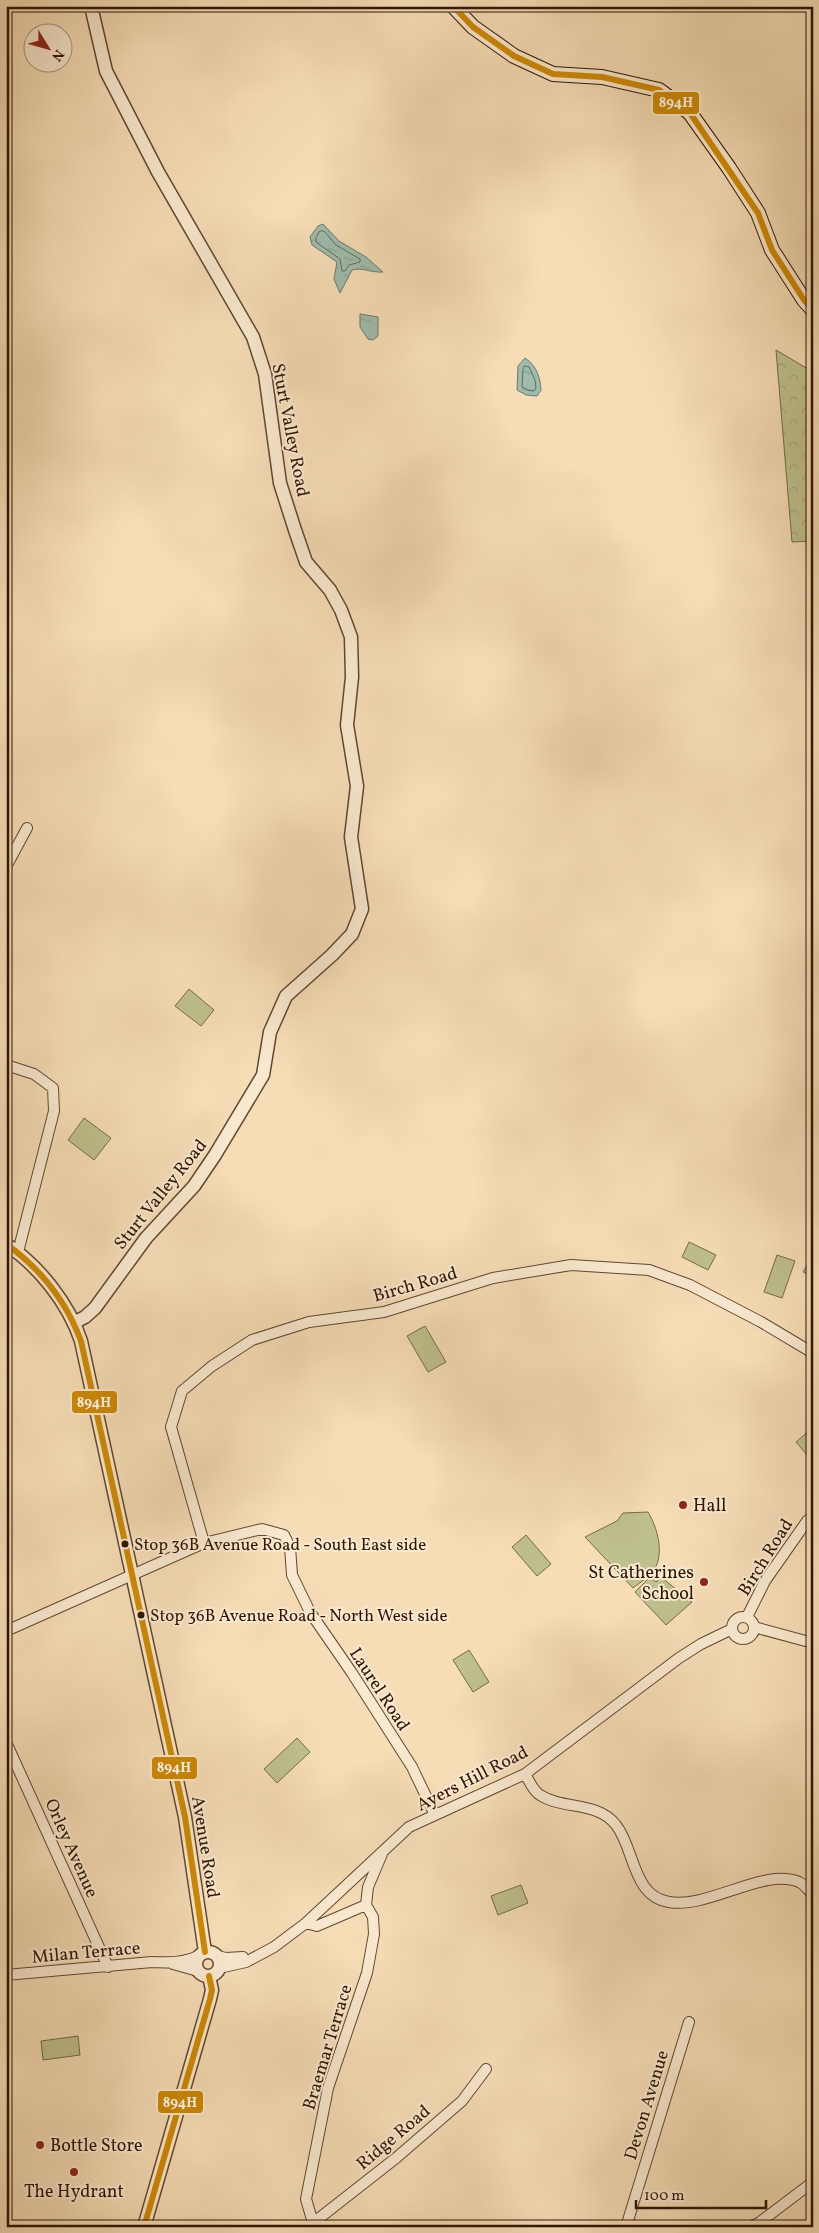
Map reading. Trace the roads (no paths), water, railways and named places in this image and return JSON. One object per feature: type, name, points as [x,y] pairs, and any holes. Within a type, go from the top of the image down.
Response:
[{"type":"main road","points":[[453,6],[473,27],[514,56],[553,74],[602,77],[659,90],[690,113],[730,168],[758,213],[772,250],[804,300],[813,310]]},
{"type":"street","name":"Sturt Valley Road","points":[[75,1322],[96,1308],[146,1238],[194,1186],[210,1163],[240,1116],[263,1074],[270,1032],[286,996],[332,955],[352,934],[362,909],[351,837],[357,786],[347,725],[352,677],[351,637],[341,610],[330,590],[306,562],[295,530],[280,483],[265,374],[253,337],[158,172],[106,71],[92,6]]},
{"type":"street","points":[[6,867],[27,828]]},
{"type":"street","points":[[6,1065],[34,1074],[53,1088],[54,1110],[18,1252]]},
{"type":"street","name":"Avenue Road","points":[[6,1244],[18,1252],[50,1287],[67,1307],[75,1322],[94,1394],[185,1817],[212,1990],[144,2227]]},
{"type":"street","name":"Birch Road","points":[[204,1543],[171,1427],[182,1391],[212,1366],[252,1340],[309,1322],[384,1312],[493,1278],[571,1265],[649,1270],[690,1285],[761,1322],[813,1353]]},
{"type":"street","name":"Birch Road","points":[[747,1617],[764,1581],[813,1516]]},
{"type":"street","name":"Laurel Road","points":[[6,1631],[204,1543],[262,1529],[284,1535],[290,1547],[292,1575],[310,1612],[352,1673],[412,1767],[435,1815]]},
{"type":"street","points":[[747,1617],[752,1621],[754,1627],[752,1634],[746,1638],[736,1636],[732,1629],[736,1619],[747,1617]]},
{"type":"street","points":[[754,1627],[813,1643]]},
{"type":"street","name":"Ayers Hill Road","points":[[208,1963],[261,1954],[306,1923],[409,1827],[524,1774],[679,1658],[701,1644],[732,1629]]},
{"type":"street","name":"Orley Avenue","points":[[6,1742],[108,1967]]},
{"type":"street","points":[[524,1774],[539,1795],[566,1804],[597,1810],[616,1823],[629,1846],[633,1866],[642,1883],[649,1892],[668,1902],[691,1902],[782,1878],[800,1882],[813,1895]]},
{"type":"street","name":"Braemar Terrace","points":[[315,2225],[306,2199],[328,2088],[367,1974],[374,1934],[373,1917],[366,1905],[368,1887],[384,1851]]},
{"type":"street","points":[[306,1923],[316,1926],[366,1905]]},
{"type":"street","name":"Milan Terrace","points":[[170,1963],[190,1960],[208,1963]]},
{"type":"street","name":"Milan Terrace","points":[[6,1975],[152,1962],[208,1963]]},
{"type":"street","name":"Devon Avenue","points":[[626,2227],[689,2022]]},
{"type":"street","name":"Ridge Road","points":[[315,2225],[462,2101],[486,2068]]},
{"type":"street","points":[[751,2227],[813,2182]]},
{"type":"water","points":[[323,224],[339,241],[366,257],[383,272],[360,269],[352,270],[340,293],[334,279],[337,262],[312,245],[310,237],[318,226]]},
{"type":"water","points":[[360,314],[378,317],[378,336],[373,340],[368,339],[360,327]]},
{"type":"water","points":[[525,358],[535,368],[539,376],[541,390],[537,396],[526,395],[517,390],[518,366]]},
{"type":"water","points":[[810,1260],[813,1262],[813,1277],[803,1272]]},
{"type":"place","name":"Hall","points":[[683,1505]]},
{"type":"place","name":"Stop 36B Avenue Road - South East side","points":[[125,1544]]},
{"type":"place","name":"St Catherines School","points":[[704,1582]]},
{"type":"place","name":"Stop 36B Avenue Road - North West side","points":[[141,1615]]},
{"type":"place","name":"Bottle Store","points":[[40,2145]]},
{"type":"place","name":"The Hydrant","points":[[74,2172]]}]
